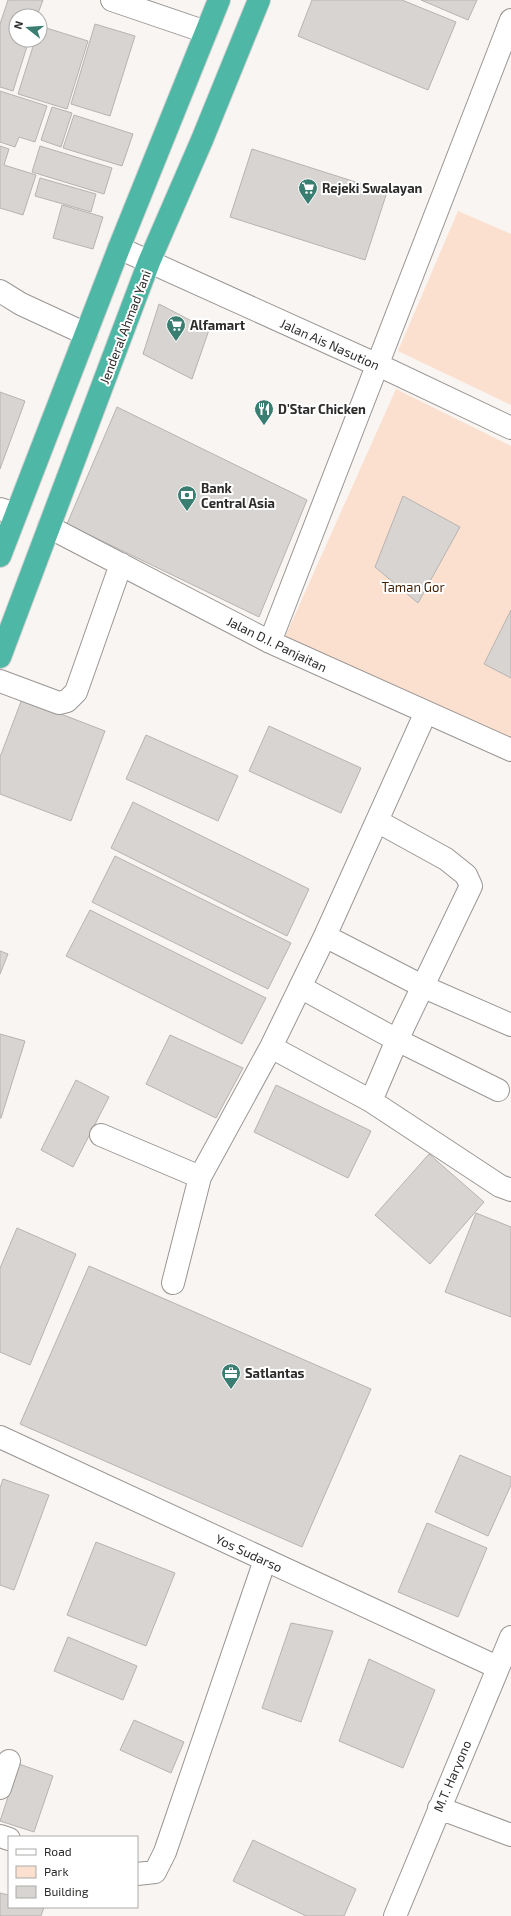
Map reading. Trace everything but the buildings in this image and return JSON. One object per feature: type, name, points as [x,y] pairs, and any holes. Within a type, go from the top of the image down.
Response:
[{"type":"highway","points":[[0,556],[8,512],[86,334],[219,0]]},
{"type":"highway","name":"Jenderal Ahmad Yani","points":[[0,657],[149,262],[202,140],[259,0]]},
{"type":"street","points":[[112,0],[206,32]]},
{"type":"street","points":[[270,642],[511,20]]},
{"type":"street","name":"Jalan Ais Nasution","points":[[119,248],[511,428]]},
{"type":"street","points":[[0,291],[21,304],[86,334]]},
{"type":"street","name":"Jalan D.I. Panjaitan","points":[[49,527],[270,642],[511,750]]},
{"type":"street","points":[[0,681],[59,702],[67,701],[76,692],[121,564]]},
{"type":"street","points":[[172,1283],[200,1177],[271,1047],[325,936],[426,712]]},
{"type":"street","points":[[371,1101],[397,1040],[471,886],[466,875],[446,859],[377,821]]},
{"type":"street","points":[[325,936],[424,986],[511,1025]]},
{"type":"street","points":[[300,987],[397,1040],[498,1090]]},
{"type":"street","points":[[271,1047],[371,1101],[500,1186],[511,1190]]},
{"type":"street","points":[[101,1135],[200,1177]]},
{"type":"street","name":"Yos Sudarso","points":[[0,1437],[497,1668]]},
{"type":"street","points":[[138,1874],[155,1872],[165,1852],[265,1560]]},
{"type":"street","name":"M.T. Haryono","points":[[395,1916],[438,1808],[511,1637]]},
{"type":"street","points":[[0,1788],[9,1761]]},
{"type":"street","points":[[438,1808],[511,1835]]},
{"type":"green space","points":[[458,211],[511,234],[511,405],[398,351]]},
{"type":"green space","name":"Taman Gor","points":[[396,389],[511,446],[511,738],[285,637]]},
{"type":"place","name":"Rejeki Swalayan","points":[[308,205]]},
{"type":"place","name":"Alfamart","points":[[176,342]]},
{"type":"place","name":"D'Star Chicken","points":[[264,426]]},
{"type":"place","name":"Bank Central Asia","points":[[187,512]]},
{"type":"place","name":"Satlantas","points":[[231,1390]]}]
